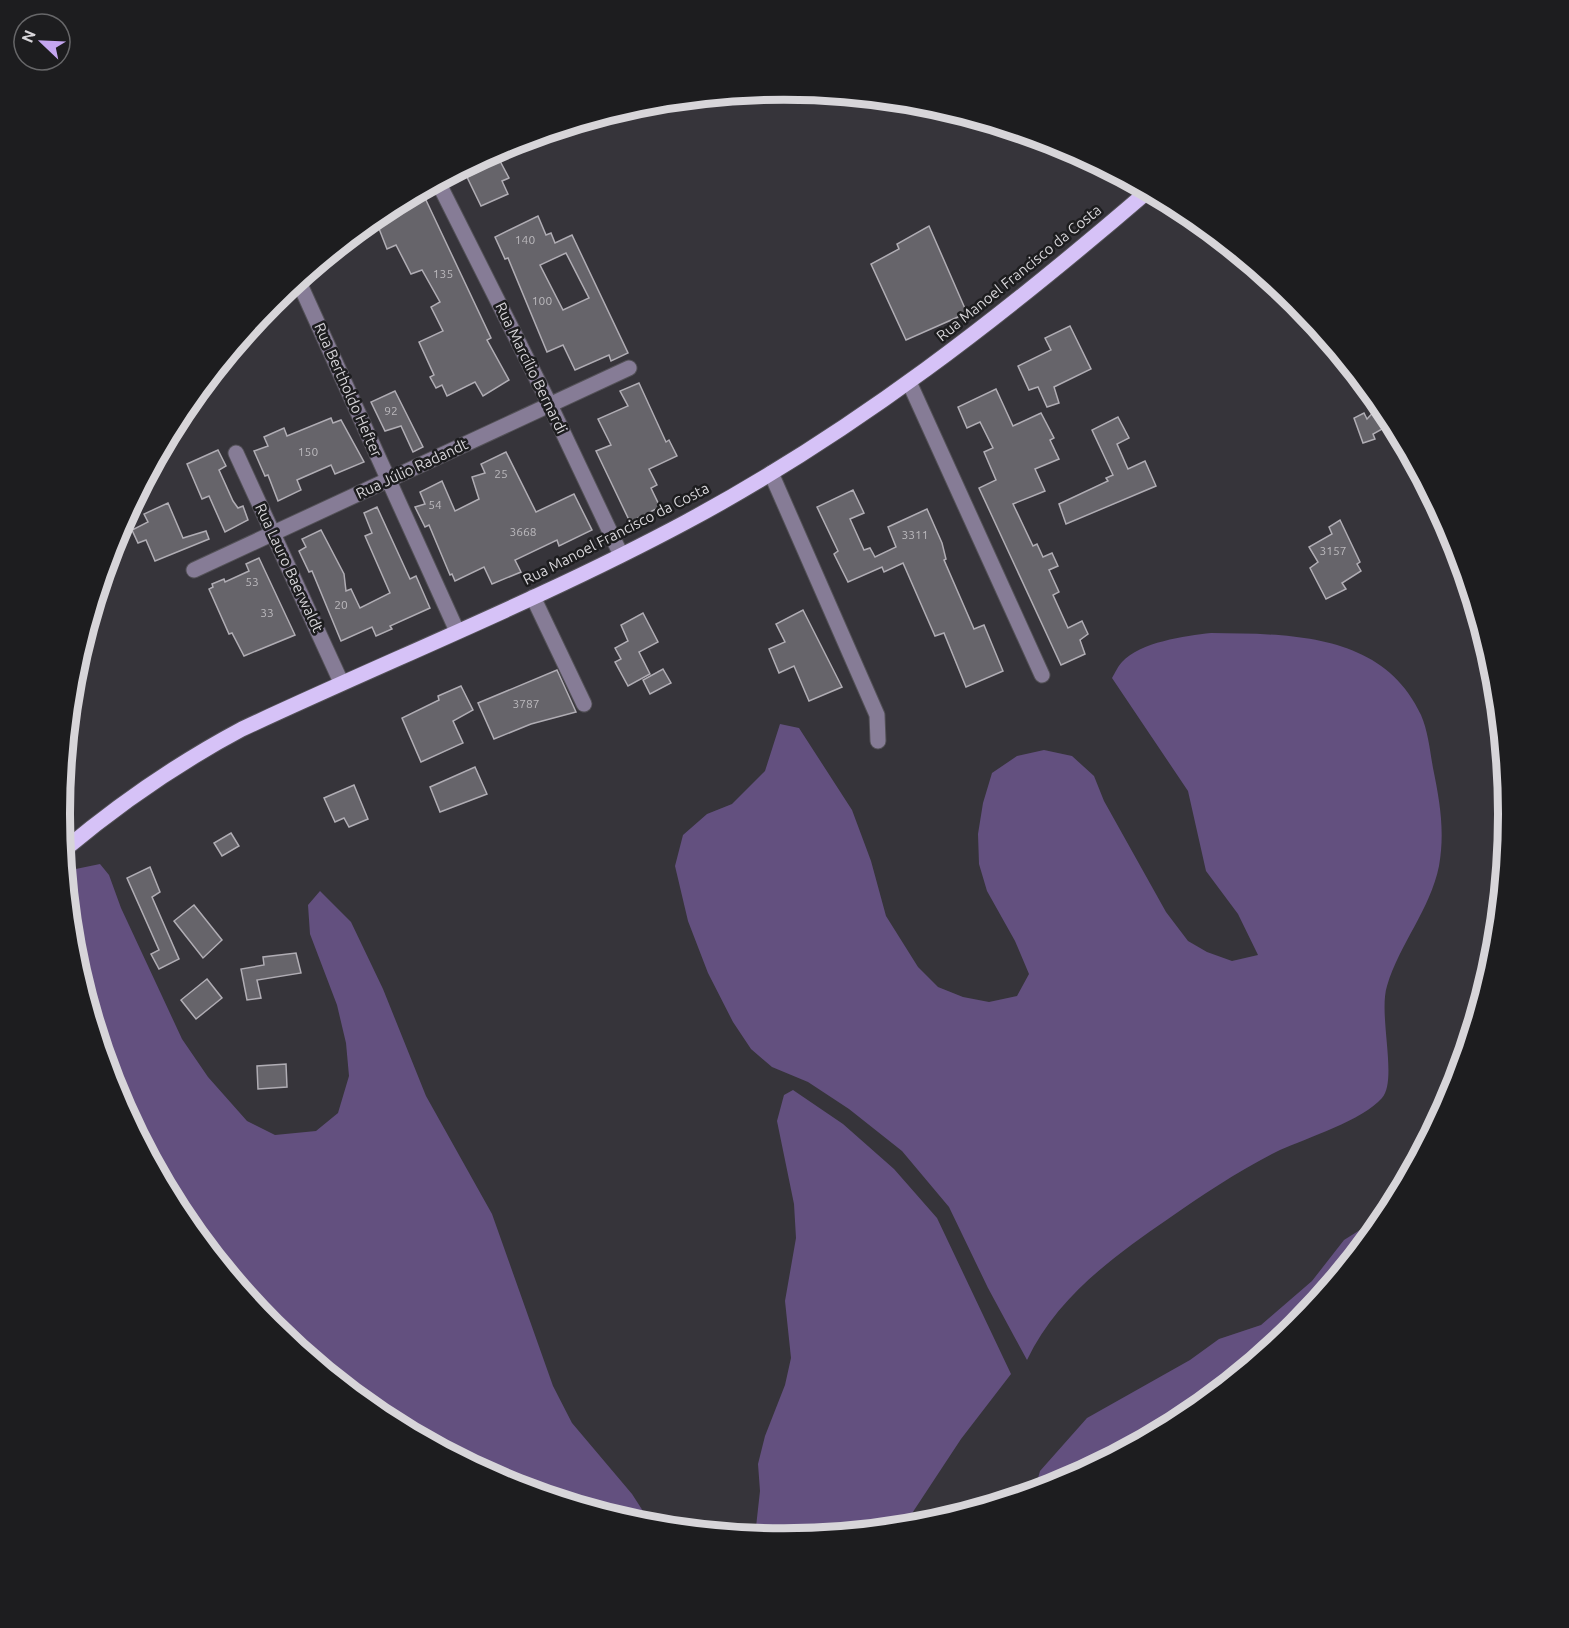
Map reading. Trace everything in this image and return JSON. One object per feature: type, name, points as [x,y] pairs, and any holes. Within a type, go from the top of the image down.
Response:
[{"type":"main road","name":"Rua Manoel Francisco da Costa","points":[[71,844],[145,788],[203,750],[342,682],[621,555],[771,473],[909,382],[1008,309],[1142,196]]},
{"type":"street","name":"Rua Marcílio Bernardi","points":[[441,189],[550,405],[621,555]]},
{"type":"street","name":"Rua Bertholdo Hefter","points":[[302,288],[457,631]]},
{"type":"street","name":"Rua Júlio Radandt","points":[[194,570],[629,368]]},
{"type":"street","points":[[909,382],[1042,675]]},
{"type":"street","name":"Rua Lauro Baerwaldt","points":[[236,453],[342,682]]},
{"type":"street","points":[[771,473],[877,715],[878,741]]},
{"type":"street","points":[[533,597],[584,704]]},
{"type":"shaded area","points":[[1211,633],[1301,638],[1331,643],[1358,653],[1383,667],[1404,688],[1421,715],[1440,805],[1441,853],[1435,882],[1429,897],[1399,955],[1387,986],[1385,1013],[1388,1077],[1386,1089],[1382,1098],[1362,1114],[1251,1165],[1195,1200],[1127,1248],[1070,1298],[1039,1337],[1027,1360],[988,1288],[949,1207],[902,1151],[849,1109],[808,1082],[772,1067],[751,1049],[733,1022],[708,973],[688,921],[675,866],[683,835],[707,814],[732,804],[765,771],[780,724],[799,728],[852,810],[871,861],[886,916],[918,967],[938,987],[963,997],[989,1002],[1017,996],[1029,974],[1015,941],[987,891],[979,864],[978,834],[983,803],[992,773],[1017,756],[1044,750],[1072,756],[1094,776],[1104,801],[1166,912],[1188,941],[1207,952],[1232,961],[1258,955],[1238,914],[1206,871],[1188,791],[1112,678],[1122,662],[1140,649],[1164,641]]},
{"type":"shaded area","points":[[100,864],[109,875],[121,908],[182,1039],[208,1077],[247,1121],[275,1135],[316,1131],[338,1113],[349,1076],[346,1043],[337,1005],[310,934],[308,905],[320,891],[351,922],[383,989],[426,1096],[492,1214],[553,1386],[572,1423],[632,1494],[645,1514],[600,1504],[511,1474],[427,1432],[388,1408],[314,1351],[248,1285],[218,1249],[166,1171],[125,1087],[108,1044],[95,999],[84,953],[73,870]]},
{"type":"shaded area","points":[[793,1090],[843,1124],[894,1169],[937,1218],[1011,1374],[961,1439],[910,1516],[831,1526],[756,1527],[760,1491],[758,1464],[765,1436],[785,1385],[791,1358],[785,1301],[796,1238],[794,1204],[777,1121],[784,1095]]},
{"type":"shaded area","points":[[1368,1225],[1321,1285],[1289,1319],[1219,1380],[1181,1408],[1141,1432],[1100,1454],[1037,1482],[1040,1471],[1087,1418],[1190,1360],[1219,1339],[1261,1325],[1312,1281],[1344,1240]]},
{"type":"building","points":[[500,161],[509,178],[502,181],[508,194],[481,206],[467,177]]},
{"type":"building","points":[[423,199],[491,338],[487,340],[509,380],[483,396],[475,382],[447,396],[442,385],[436,388],[430,377],[434,375],[419,342],[443,331],[431,307],[440,302],[422,270],[411,274],[396,245],[387,249],[378,227]]},
{"type":"building","points":[[538,216],[546,235],[551,233],[555,243],[572,235],[628,353],[611,361],[609,355],[575,370],[563,345],[547,352],[508,258],[505,259],[495,237]],"holes":[[[566,253],[589,298],[563,310],[540,265]]]},
{"type":"building","points":[[929,226],[967,313],[906,340],[871,264],[899,249],[897,244]]},
{"type":"building","points":[[1070,326],[1091,369],[1054,387],[1059,403],[1047,407],[1038,387],[1029,390],[1018,366],[1051,350],[1045,338]]},
{"type":"building","points":[[639,383],[666,442],[669,440],[677,456],[649,469],[657,485],[651,488],[660,507],[630,522],[596,451],[611,445],[598,419],[628,406],[620,391]]},
{"type":"building","points":[[996,389],[1013,426],[1041,413],[1054,438],[1050,440],[1059,459],[1035,469],[1045,491],[1013,504],[1033,546],[1037,544],[1043,557],[1052,553],[1058,566],[1049,570],[1059,592],[1053,595],[1068,628],[1082,621],[1088,634],[1080,640],[1085,654],[1061,665],[979,488],[996,480],[984,452],[993,448],[980,422],[967,428],[958,407]]},
{"type":"building","points":[[395,391],[423,447],[413,452],[401,426],[385,431],[371,402]]},
{"type":"building","points":[[1374,411],[1385,428],[1373,434],[1375,439],[1363,443],[1354,418],[1364,413],[1367,419]]},
{"type":"building","points":[[1118,417],[1129,438],[1117,444],[1128,469],[1145,461],[1156,486],[1066,524],[1059,504],[1108,481],[1106,478],[1113,475],[1092,430]]},
{"type":"building","points":[[331,418],[333,423],[341,420],[364,462],[335,474],[331,465],[297,480],[301,490],[278,501],[268,475],[265,476],[254,451],[268,446],[264,437],[284,428],[287,436]]},
{"type":"building","points":[[218,450],[226,466],[219,470],[233,501],[238,508],[243,506],[248,520],[225,532],[209,496],[202,499],[187,464]]},
{"type":"building","points":[[506,452],[536,512],[574,494],[592,530],[559,546],[557,540],[515,560],[521,572],[492,584],[484,567],[455,581],[452,574],[450,575],[429,525],[425,527],[415,507],[425,504],[420,492],[442,481],[455,511],[479,499],[472,477],[485,473],[481,464]]},
{"type":"building","points":[[853,490],[864,513],[850,519],[864,550],[870,548],[875,557],[896,547],[888,527],[927,509],[942,543],[946,559],[944,560],[974,629],[984,625],[1003,671],[966,687],[944,633],[935,636],[903,563],[884,572],[882,567],[848,582],[834,554],[838,551],[817,507]]},
{"type":"building","points":[[168,503],[183,538],[206,531],[209,539],[155,561],[146,540],[138,543],[132,530],[148,522],[144,514]]},
{"type":"building","points":[[377,507],[410,579],[416,576],[430,608],[390,626],[392,629],[376,636],[372,627],[341,641],[312,571],[309,572],[299,551],[306,547],[302,539],[321,530],[344,574],[346,591],[351,589],[360,608],[390,593],[365,536],[372,533],[364,513]]},
{"type":"building","points":[[1340,520],[1360,562],[1357,564],[1361,571],[1342,583],[1346,589],[1326,599],[1310,568],[1318,562],[1309,547],[1332,534],[1329,527]]},
{"type":"building","points":[[259,558],[295,635],[244,656],[232,633],[229,634],[209,589],[213,587],[212,584],[224,579],[225,582],[249,571],[246,564]]},
{"type":"building","points":[[803,610],[842,687],[809,701],[794,666],[779,673],[769,649],[785,642],[776,624]]},
{"type":"building","points":[[643,613],[658,642],[639,652],[650,674],[628,686],[615,662],[621,659],[615,648],[628,641],[621,625]]},
{"type":"building","points":[[663,669],[671,683],[650,694],[643,680]]},
{"type":"building","points":[[557,670],[576,712],[531,724],[494,739],[478,703]]},
{"type":"building","points":[[461,686],[473,710],[453,721],[463,743],[421,762],[402,718],[439,700],[438,696]]},
{"type":"building","points":[[475,767],[487,794],[440,812],[430,787]]},
{"type":"building","points":[[354,785],[368,819],[349,827],[344,818],[335,822],[324,798]]},
{"type":"building","points":[[231,833],[239,846],[222,856],[214,843]]},
{"type":"building","points":[[150,867],[160,892],[152,897],[179,959],[159,969],[151,954],[159,950],[127,878]]},
{"type":"building","points":[[194,905],[222,940],[203,958],[174,921]]},
{"type":"building","points":[[296,953],[301,973],[257,980],[261,998],[247,1000],[241,969],[264,965],[263,957]]},
{"type":"building","points":[[207,979],[222,998],[196,1019],[181,1000]]},
{"type":"building","points":[[286,1064],[287,1087],[258,1089],[257,1066]]}]
